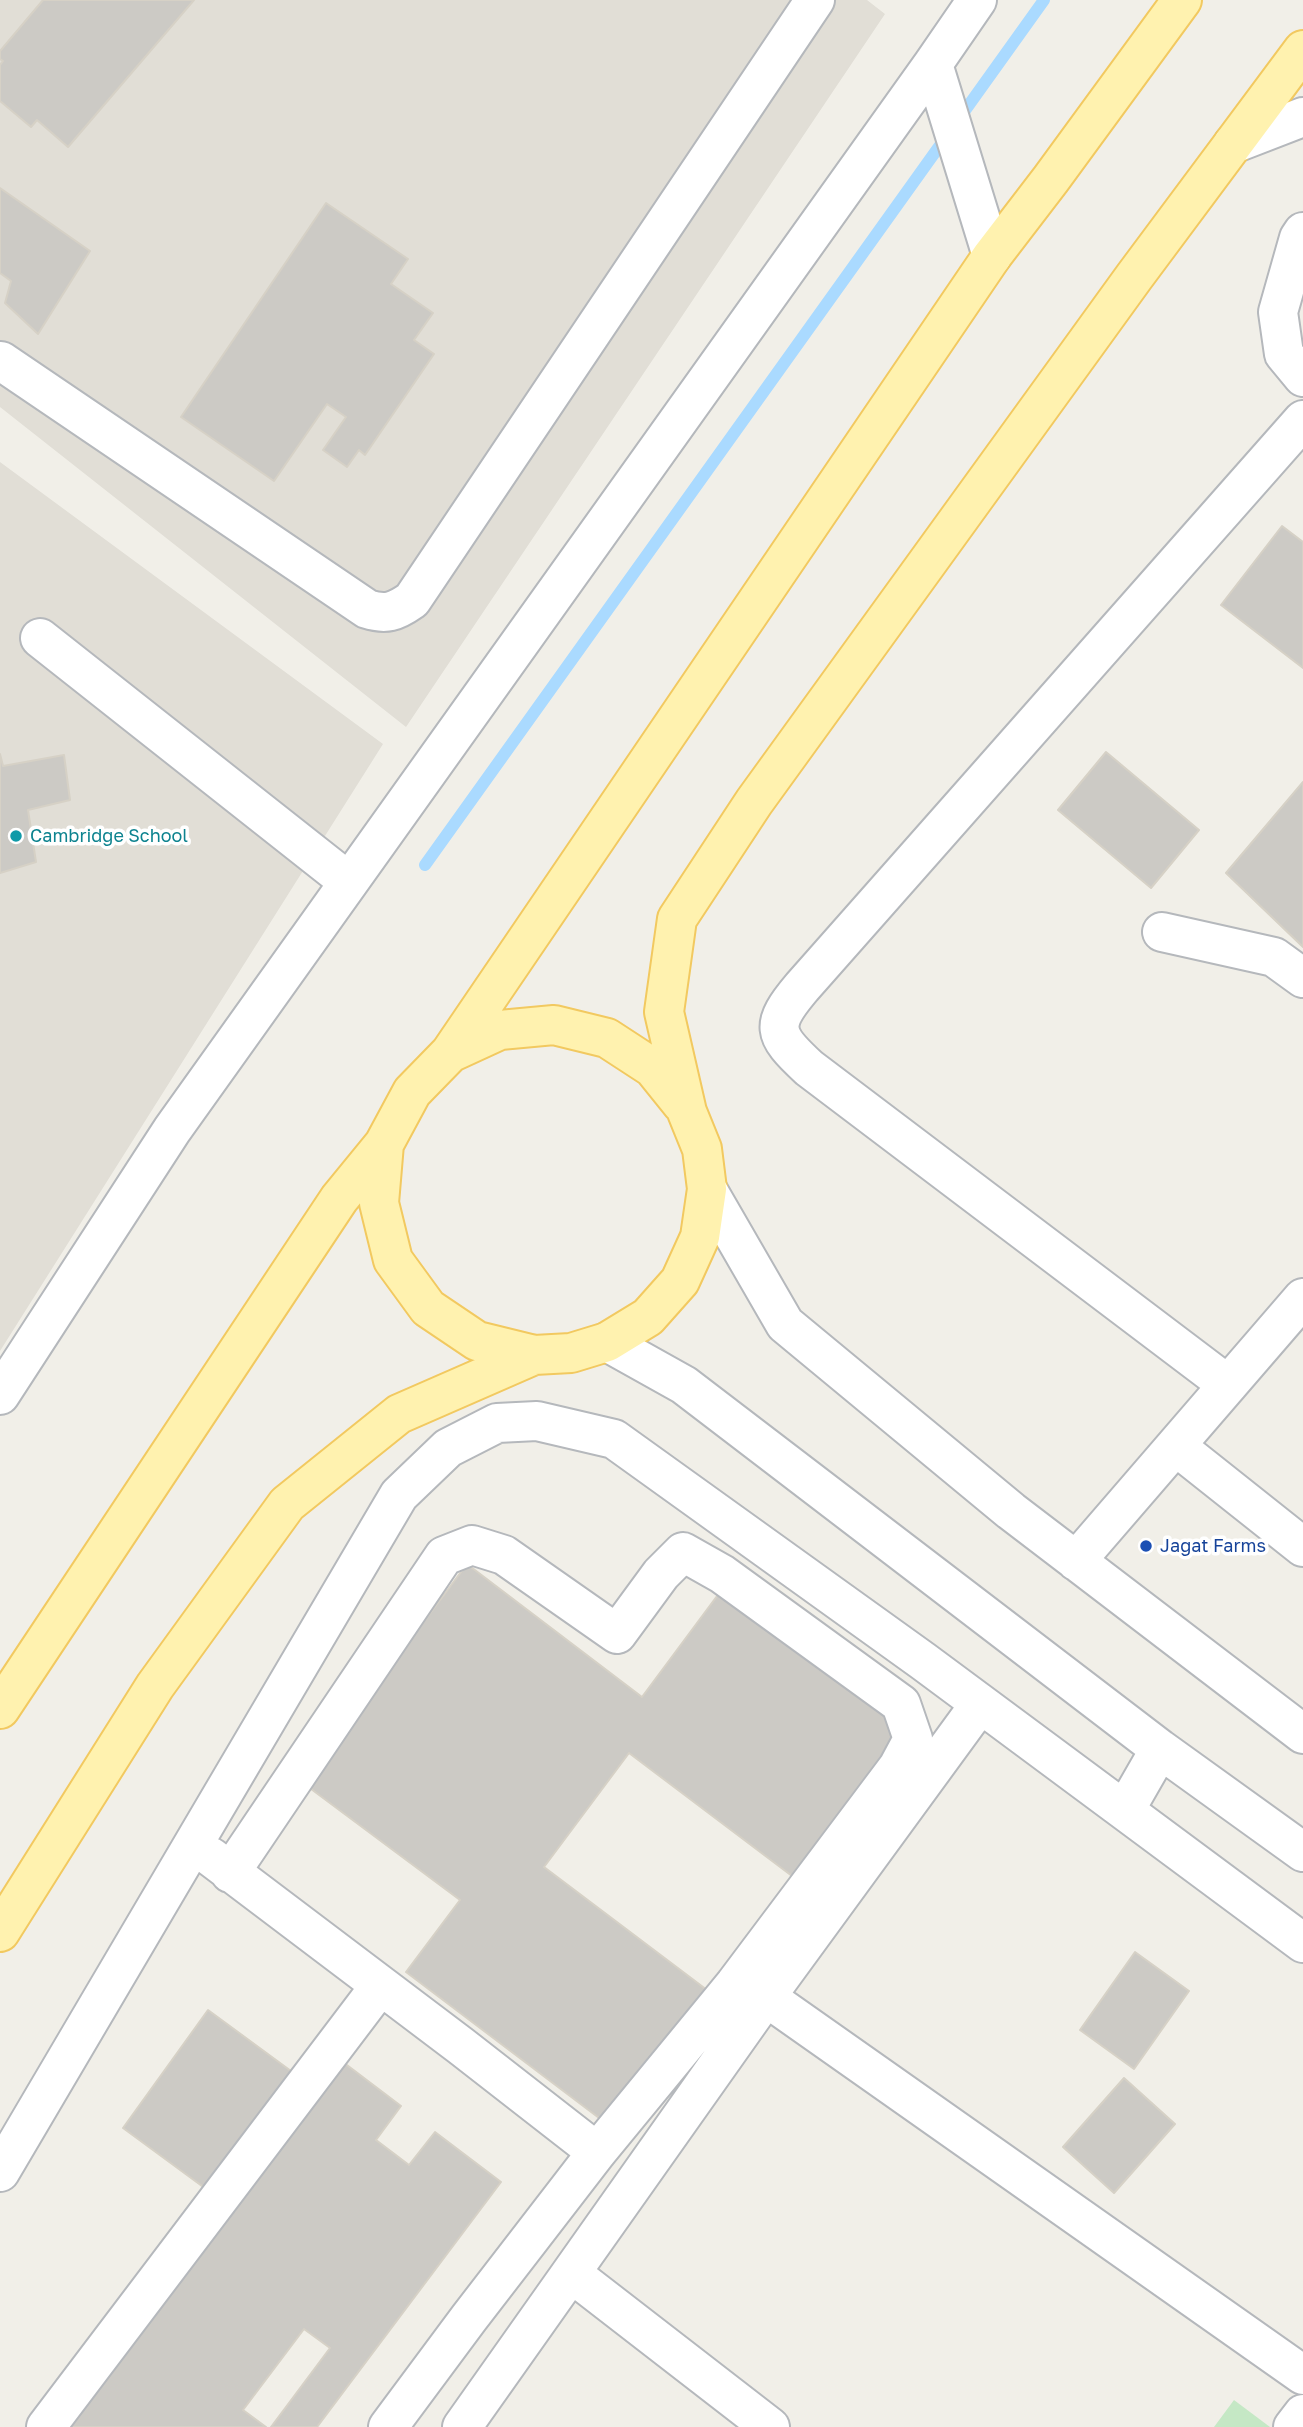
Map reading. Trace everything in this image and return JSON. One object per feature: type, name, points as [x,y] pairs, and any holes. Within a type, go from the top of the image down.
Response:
[{"type":"main road","points":[[0,1709],[339,1199],[384,1144],[412,1092],[450,1053],[992,256],[1182,0]]},
{"type":"main road","points":[[384,1144],[379,1203],[393,1260],[428,1308],[477,1341],[534,1355],[571,1353],[607,1342],[648,1317],[680,1281],[701,1237],[707,1189],[702,1149],[687,1112],[664,1012],[677,919],[754,802],[1303,50]]},
{"type":"main road","points":[[450,1053],[500,1030],[554,1025],[567,1028],[607,1038],[653,1068],[687,1112]]},
{"type":"main road","points":[[0,1932],[155,1686],[287,1504],[398,1414],[534,1355]]},
{"type":"street","points":[[1,361],[367,609],[383,614],[397,611],[412,600],[815,0]]},
{"type":"street","points":[[0,1395],[172,1130],[933,64],[969,3]]},
{"type":"street","points":[[933,64],[992,256]]},
{"type":"street","points":[[1233,145],[1303,117]]},
{"type":"street","points":[[1303,232],[1298,238],[1278,312],[1284,354],[1303,377]]},
{"type":"street","points":[[1228,1385],[809,1068],[787,1048],[778,1025],[783,1010],[802,987],[1303,420]]},
{"type":"street","points":[[40,638],[349,882]]},
{"type":"street","points":[[1162,932],[1274,957],[1303,978]]},
{"type":"street","points":[[707,1189],[785,1324],[1011,1511],[1303,1734]]},
{"type":"street","points":[[1076,1561],[1303,1298]]},
{"type":"street","points":[[607,1342],[684,1385],[1160,1749],[1303,1852]]},
{"type":"street","points":[[0,2172],[399,1495],[448,1448],[497,1423],[537,1421],[614,1439],[923,1661],[1303,1943]]},
{"type":"street","points":[[1177,1447],[1303,1547]]},
{"type":"street","points":[[230,1873],[444,1556],[472,1545],[504,1555],[617,1634],[661,1574],[683,1552],[722,1574],[901,1704],[913,1739],[898,1768],[734,1984],[597,2152],[388,2427]]},
{"type":"street","points":[[462,2427],[766,1997],[980,1704]]},
{"type":"street","points":[[1125,1810],[1160,1749]]},
{"type":"street","points":[[192,1844],[597,2152]]},
{"type":"street","points":[[46,2427],[380,1986]]},
{"type":"street","points":[[766,1997],[1303,2375]]},
{"type":"street","points":[[571,2273],[770,2427]]},
{"type":"street","points":[[1293,2427],[1303,2414]]},
{"type":"shaded area","points":[[0,0],[867,0],[885,14],[406,727],[0,407]]},
{"type":"shaded area","points":[[0,462],[383,744],[0,1351]]},
{"type":"green space","points":[[1234,2400],[1270,2427],[1214,2427]]},
{"type":"building","points":[[43,0],[194,0],[68,147],[37,120],[31,127],[0,101],[0,65],[3,61],[0,59],[0,51]]},
{"type":"building","points":[[0,188],[90,251],[38,334],[5,303],[11,281],[0,273]]},
{"type":"building","points":[[326,203],[408,259],[391,284],[433,313],[414,340],[434,354],[365,455],[359,450],[347,467],[323,450],[346,417],[327,404],[274,481],[181,417]]},
{"type":"building","points":[[1282,526],[1303,542],[1303,668],[1221,605]]},
{"type":"building","points":[[1106,752],[1199,830],[1151,888],[1058,810]]},
{"type":"building","name":"Cambridge School","points":[[0,754],[3,766],[64,755],[70,800],[28,810],[36,862],[0,873]]},
{"type":"building","points":[[1303,782],[1303,947],[1226,873]]},
{"type":"building","points":[[467,1564],[642,1697],[723,1588],[905,1726],[792,1876],[629,1753],[544,1867],[707,1990],[607,2124],[406,1972],[460,1900],[303,1783]]},
{"type":"building","points":[[1135,1952],[1189,1991],[1134,2069],[1080,2030]]},
{"type":"building","points":[[208,2010],[291,2071],[206,2189],[123,2128]]},
{"type":"building","points":[[339,2059],[401,2106],[376,2140],[409,2165],[435,2132],[501,2182],[317,2427],[271,2427],[330,2348],[304,2329],[243,2410],[266,2427],[63,2427]]},
{"type":"building","points":[[1124,2078],[1175,2124],[1114,2193],[1063,2147]]},
{"type":"waterway","points":[[425,865],[1044,0]]},
{"type":"place","name":"Cambridge School","points":[[16,836]]},
{"type":"place","name":"Jagat Farms","points":[[1146,1546]]}]
